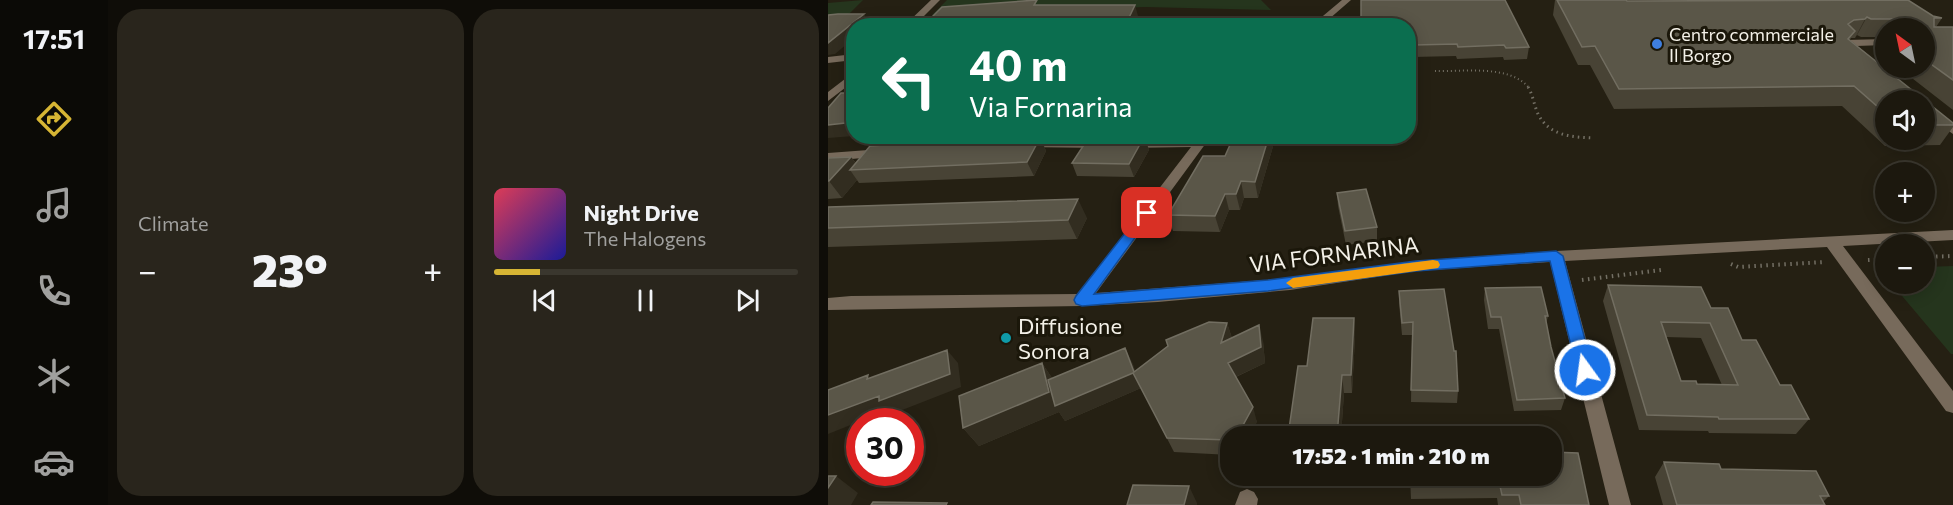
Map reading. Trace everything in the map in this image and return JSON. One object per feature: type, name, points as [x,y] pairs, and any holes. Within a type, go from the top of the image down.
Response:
[{"type":"street","points":[[917,18],[936,0]]},
{"type":"street","points":[[1326,18],[1347,0]]},
{"type":"street","points":[[1864,57],[1846,43],[1875,42]]},
{"type":"street","points":[[828,60],[846,58]]},
{"type":"street","points":[[828,98],[846,82]]},
{"type":"street","points":[[1935,115],[1953,130]]},
{"type":"street","points":[[1082,300],[1199,144]]},
{"type":"street","points":[[828,157],[896,152]]},
{"type":"street","name":"VIA FORNARINA","points":[[828,304],[1082,300],[1266,286],[1416,266],[1556,256],[1953,235]]},
{"type":"street","points":[[1831,241],[1953,405]]},
{"type":"street","points":[[1556,256],[1620,505]]},
{"type":"path","points":[[1435,70],[1512,76],[1531,90],[1540,120],[1546,127],[1561,134],[1593,138]]},
{"type":"path","points":[[1935,257],[1953,256]]},
{"type":"path","points":[[1858,260],[1875,259]]},
{"type":"path","points":[[1727,263],[1738,267],[1832,261]]},
{"type":"path","points":[[1581,280],[1671,269]]},
{"type":"green space","points":[[863,0],[838,25],[828,26],[828,3]]},
{"type":"green space","points":[[947,0],[1261,0],[1271,10],[1145,7],[932,15]]},
{"type":"green space","points":[[1953,266],[1953,354],[1900,294],[1935,294],[1935,267]]},
{"type":"building","points":[[1037,0],[1034,5],[1135,5],[1129,18],[931,18],[942,7]]},
{"type":"building","points":[[1361,0],[1505,0],[1529,47],[1416,45],[1416,18],[1361,18]]},
{"type":"building","points":[[1557,0],[1908,0],[1933,16],[1942,18],[1871,19],[1867,17],[1848,24],[1855,31],[1848,39],[1875,61],[1875,78],[1897,78],[1912,90],[1875,90],[1875,104],[1854,86],[1619,89],[1595,46],[1582,47]]},
{"type":"building","points":[[864,14],[859,18],[846,18],[846,28],[828,43],[828,15]]},
{"type":"building","points":[[1935,27],[1953,27],[1953,80],[1935,67]]},
{"type":"building","points":[[841,93],[846,93],[846,123],[828,125],[828,108]]},
{"type":"building","points":[[1935,109],[1953,123],[1953,125],[1935,125]]},
{"type":"building","points":[[1037,144],[1027,162],[850,170],[870,146]]},
{"type":"building","points":[[1084,144],[1140,144],[1129,164],[1072,163]]},
{"type":"building","points":[[1230,144],[1267,144],[1255,182],[1241,181],[1236,194],[1225,194],[1215,216],[1168,215],[1203,156],[1225,156]]},
{"type":"building","points":[[851,157],[829,181],[828,181],[828,158]]},
{"type":"building","points":[[1366,189],[1377,227],[1345,231],[1337,193]]},
{"type":"building","points":[[1078,199],[1068,220],[828,228],[828,207]]},
{"type":"building","points":[[1608,285],[1701,287],[1711,308],[1728,308],[1742,340],[1756,340],[1780,385],[1791,385],[1809,419],[1719,419],[1718,417],[1647,415]],"holes":[[[1661,322],[1710,323],[1738,385],[1697,384],[1696,381],[1681,381]]]},
{"type":"building","points":[[1541,287],[1548,316],[1545,316],[1551,347],[1565,398],[1517,400],[1501,317],[1491,317],[1485,288]]},
{"type":"building","points":[[1444,289],[1454,351],[1456,351],[1458,391],[1411,390],[1413,322],[1402,323],[1399,291]]},
{"type":"building","points":[[1313,318],[1354,318],[1351,375],[1342,375],[1338,426],[1289,426],[1298,366],[1307,366]]},
{"type":"building","points":[[1209,322],[1227,323],[1221,343],[1259,325],[1261,347],[1228,363],[1253,407],[1243,426],[1220,426],[1220,440],[1167,438],[1133,373],[1055,406],[1048,380],[1125,348],[1134,372],[1168,346],[1166,340]]},
{"type":"building","points":[[947,350],[950,374],[879,401],[879,396],[828,415],[828,390],[868,375],[867,379]]},
{"type":"building","points":[[1042,363],[1049,392],[963,428],[959,396]]},
{"type":"building","points":[[1562,452],[1578,453],[1589,505],[1521,505],[1519,495],[1502,495],[1500,486],[1562,486]]},
{"type":"building","points":[[1664,462],[1719,464],[1721,469],[1816,471],[1829,496],[1820,496],[1825,505],[1677,505]]},
{"type":"building","points":[[828,476],[836,476],[828,488]]},
{"type":"building","points":[[1133,485],[1189,486],[1184,505],[1127,505]]},
{"type":"building","points":[[1412,486],[1500,486],[1412,487]]},
{"type":"building","points":[[873,502],[947,503],[946,505],[871,505]]},
{"type":"slow traffic","points":[[1293,283],[1433,265]]},
{"type":"place","name":"Centro commerciale Il Borgo","points":[[1657,44]]},
{"type":"place","name":"Diffusione Sonora","points":[[1006,338]]},
{"type":"route","points":[[1147,213],[1082,300],[1158,296],[1290,284],[1416,266],[1556,256],[1585,370]]}]
